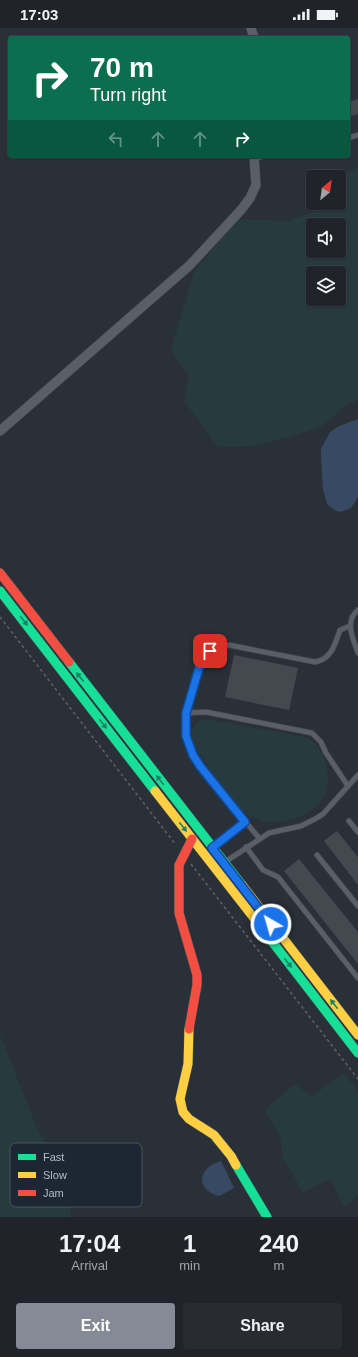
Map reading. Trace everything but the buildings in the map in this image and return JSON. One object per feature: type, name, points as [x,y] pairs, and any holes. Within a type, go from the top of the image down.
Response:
[{"type":"main road","points":[[0,573],[212,848],[358,1034]]},
{"type":"main road","points":[[0,591],[358,1052]]},
{"type":"main road","points":[[192,839],[179,865],[179,913],[197,975],[198,985],[189,1026],[188,1064],[181,1102],[184,1114],[214,1135],[231,1156],[267,1217]]},
{"type":"street","points":[[0,431],[190,265],[248,201],[256,185],[254,158]]},
{"type":"lane","points":[[358,610],[353,615],[350,626],[358,652]]},
{"type":"lane","points":[[259,838],[193,755],[186,736],[186,713],[202,658],[210,651],[222,646],[229,646],[320,662],[328,656],[334,648],[340,630],[350,626]]},
{"type":"lane","points":[[186,713],[206,712],[312,733],[321,742],[348,786]]},
{"type":"lane","points":[[224,863],[259,838],[269,833],[301,826],[323,814],[358,775]]},
{"type":"lane","points":[[349,821],[358,832]]},
{"type":"lane","points":[[212,848],[245,822]]},
{"type":"lane","points":[[246,847],[263,870],[278,877],[358,978]]},
{"type":"lane","points":[[317,855],[358,906]]},
{"type":"green space","points":[[358,167],[358,400],[348,404],[319,428],[256,446],[218,447],[184,401],[189,376],[171,350],[194,272],[237,219],[287,221],[320,210],[346,210],[346,173]]},
{"type":"green space","points":[[203,719],[304,737],[313,741],[322,753],[326,764],[328,778],[322,799],[315,807],[306,813],[296,818],[284,821],[263,821],[246,813],[239,808],[204,761],[191,738],[196,724]]},
{"type":"green space","points":[[0,1035],[39,1133],[46,1143],[10,1143],[10,1207],[70,1207],[71,1217],[0,1217]]},
{"type":"green space","points":[[344,1073],[358,1091],[358,1195],[344,1207],[331,1179],[303,1192],[282,1157],[281,1139],[265,1110],[294,1084],[312,1096]]},
{"type":"water","points":[[358,419],[358,497],[351,508],[340,512],[336,511],[327,504],[323,489],[321,449],[330,432],[339,426]]},
{"type":"water","points":[[221,1161],[234,1188],[219,1196],[209,1192],[202,1180],[205,1171],[209,1167]]},
{"type":"traffic: fast","points":[[0,591],[155,791]]},
{"type":"traffic: fast","points":[[69,662],[242,885]]},
{"type":"traffic: fast","points":[[257,922],[358,1053]]},
{"type":"traffic: fast","points":[[236,1165],[267,1217]]},
{"type":"traffic: slow","points":[[155,791],[257,922]]},
{"type":"traffic: slow","points":[[242,885],[358,1035]]},
{"type":"traffic: slow","points":[[189,1029],[188,1064],[180,1099],[183,1112],[189,1119],[214,1135],[231,1156],[236,1165]]},
{"type":"traffic: jam","points":[[0,573],[69,662]]},
{"type":"traffic: jam","points":[[189,1029],[197,985],[197,975],[179,913],[179,865],[192,839]]},
{"type":"route","points":[[210,651],[202,658],[186,713],[186,736],[193,755],[200,766],[245,822],[212,848],[271,924]]}]
